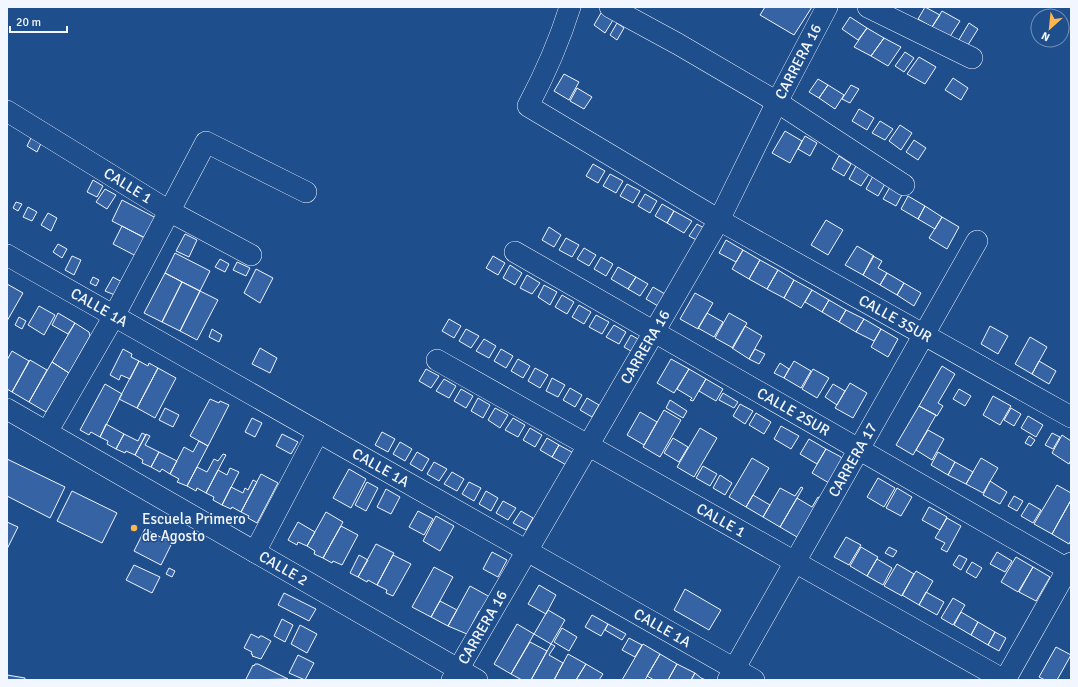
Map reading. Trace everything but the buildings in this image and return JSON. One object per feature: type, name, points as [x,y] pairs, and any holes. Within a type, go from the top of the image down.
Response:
[{"type":"street","name":"CALLE 3SUR","points":[[570,7],[560,38],[545,73],[528,106],[719,220],[1071,417]]},
{"type":"street","points":[[610,7],[678,44],[777,102],[904,185]]},
{"type":"street","name":"CARRERA 16","points":[[455,675],[719,220],[777,102],[827,7]]},
{"type":"street","points":[[868,7],[972,58]]},
{"type":"street","name":"CALLE 1","points":[[7,111],[169,211],[252,255]]},
{"type":"street","points":[[47,432],[114,316],[206,142],[306,192]]},
{"type":"street","name":"CARRERA 17","points":[[731,674],[977,241]]},
{"type":"street","name":"CALLE 2SUR","points":[[515,252],[1070,568]]},
{"type":"street","name":"CALLE 1A","points":[[7,255],[527,551],[731,674],[754,680]]},
{"type":"street","name":"CALLE 1","points":[[437,360],[1004,680]]},
{"type":"street","name":"CALLE 2","points":[[7,409],[255,552],[455,675],[477,680]]},
{"type":"street","points":[[255,552],[318,432]]},
{"type":"street","points":[[1004,680],[1070,568]]},
{"type":"place","name":"Escuela Primero de Agosto","points":[[134,528]]}]
